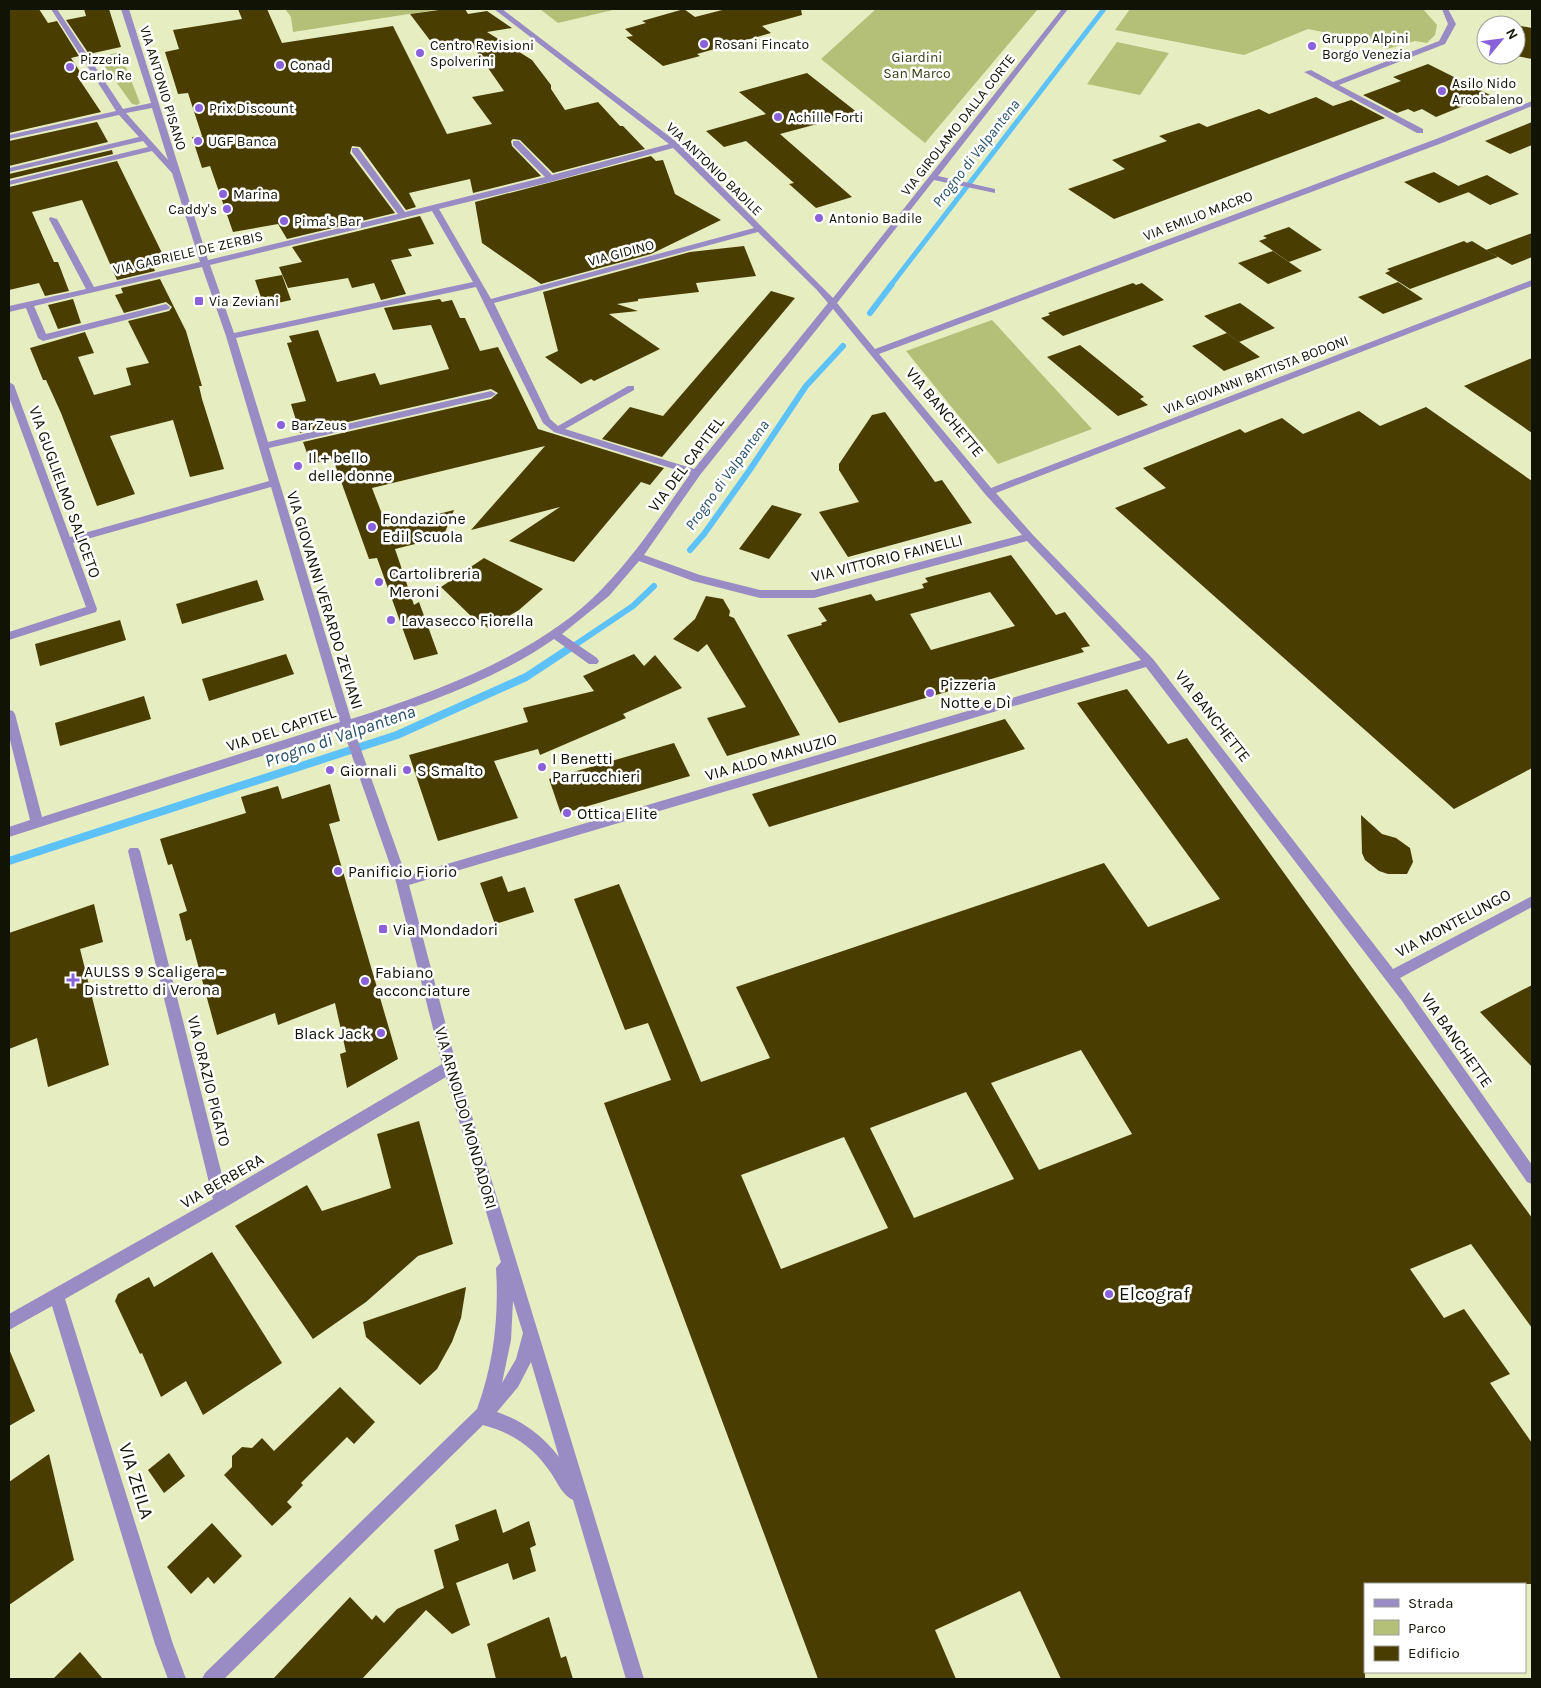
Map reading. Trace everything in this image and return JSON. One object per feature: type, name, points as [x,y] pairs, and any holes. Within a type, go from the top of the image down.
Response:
[{"type":"street","name":"VIA GIOVANNI VERARDO ZEVIANI","points":[[54,9],[121,112],[178,174],[205,264],[231,336],[349,731]]},
{"type":"street","name":"VIA ANTONIO PISANO","points":[[125,9],[154,105],[178,174]]},
{"type":"street","name":"VIA ANTONIO BADILE","points":[[498,9],[675,145],[819,286],[832,303]]},
{"type":"street","name":"VIA GIROLAMO DALLA CORTE","points":[[832,303],[1064,9]]},
{"type":"street","points":[[1333,85],[1442,42],[1452,24],[1443,9]]},
{"type":"street","points":[[1308,72],[1420,131]]},
{"type":"street","name":"VIA EMILIO MACRO","points":[[873,353],[1430,144],[1532,103]]},
{"type":"street","points":[[9,137],[154,105]]},
{"type":"street","points":[[9,170],[144,138]]},
{"type":"street","points":[[516,143],[551,179]]},
{"type":"street","name":"VIA GABRIELE DE ZERBIS","points":[[9,309],[205,264],[434,208],[551,179],[675,145]]},
{"type":"street","points":[[9,183],[154,148]]},
{"type":"street","points":[[355,150],[403,215]]},
{"type":"street","points":[[932,176],[992,191]]},
{"type":"street","points":[[434,208],[489,302],[546,421],[557,430],[696,473]]},
{"type":"street","points":[[53,219],[91,290]]},
{"type":"street","name":"VIA GIDINO","points":[[489,302],[760,230]]},
{"type":"street","name":"VIA GIOVANNI BATTISTA BODONI","points":[[989,492],[1532,283]]},
{"type":"street","points":[[231,336],[478,284]]},
{"type":"street","name":"VIA BANCHETTE","points":[[832,303],[989,492],[1029,537],[1149,662],[1391,976],[1532,1177]]},
{"type":"street","name":"VIA DEL CAPITEL","points":[[9,832],[349,731],[462,684],[554,634],[590,607],[637,557],[696,473],[832,303]]},
{"type":"street","points":[[30,304],[43,338],[166,307]]},
{"type":"street","name":"VIA GUGLIELMO SALICETO","points":[[9,387],[92,609],[9,636]]},
{"type":"street","points":[[557,430],[630,388]]},
{"type":"street","points":[[264,446],[491,394]]},
{"type":"street","name":"VIA GIOVANNI VERARDO ZEVIANI","points":[[67,541],[274,482]]},
{"type":"street","name":"VIA VITTORIO FAINELLI","points":[[637,557],[697,578],[760,594],[814,594],[1029,537]]},
{"type":"street","points":[[554,634],[593,661]]},
{"type":"street","name":"VIA ALDO MANUZIO","points":[[402,882],[1149,662]]},
{"type":"street","points":[[9,714],[37,823]]},
{"type":"street","name":"VIA ARNOLDO MONDADORI","points":[[349,731],[402,882],[450,1067],[584,1512]]},
{"type":"street","name":"VIA ORAZIO PIGATO","points":[[134,851],[221,1202]]},
{"type":"street","name":"VIA MONTELUNGO","points":[[1391,976],[1532,901]]},
{"type":"street","name":"VIA BERBERA","points":[[9,1322],[221,1202],[450,1067]]},
{"type":"street","points":[[482,1417],[491,1397],[505,1320],[502,1243]]},
{"type":"street","name":"VIA ZEILA","points":[[56,1294],[161,1634],[177,1679]]},
{"type":"street","points":[[211,1679],[503,1395],[518,1374],[529,1345],[530,1333]]},
{"type":"street","points":[[482,1417],[502,1420],[518,1427],[537,1443],[558,1466],[584,1512],[635,1679]]},
{"type":"green space","points":[[285,9],[441,9],[293,32],[291,17]]},
{"type":"green space","points":[[540,9],[617,9],[558,23]]},
{"type":"green space","name":"Giardini San Marco","points":[[876,9],[1038,9],[925,143],[821,59]]},
{"type":"green space","points":[[1130,9],[1423,9],[1437,25],[1435,35],[1427,43],[1415,41],[1387,49],[1372,42],[1308,29],[1244,55],[1115,30]]},
{"type":"green space","points":[[1117,42],[1169,53],[1140,95],[1087,84]]},
{"type":"green space","points":[[120,52],[140,103],[137,105],[132,104],[98,57]]},
{"type":"green space","points":[[992,320],[1092,429],[998,464],[906,351]]},
{"type":"building","points":[[9,9],[39,9],[48,23],[57,21],[79,56],[71,58],[82,75],[77,76],[101,112],[9,133]]},
{"type":"building","points":[[84,9],[109,9],[121,47],[89,54],[66,20],[86,16]]},
{"type":"building","points":[[238,9],[267,9],[282,43],[393,26],[447,134],[492,124],[472,97],[504,91],[470,42],[435,47],[410,14],[446,9],[465,9],[468,14],[487,11],[512,28],[487,32],[532,60],[551,85],[551,89],[565,110],[598,102],[645,149],[553,173],[520,140],[513,139],[511,141],[512,146],[541,176],[473,193],[470,179],[409,193],[416,207],[406,210],[360,147],[352,146],[350,153],[395,213],[287,239],[278,224],[233,232],[210,166],[202,168],[192,137],[202,136],[188,93],[178,94],[165,52],[179,49],[173,30],[242,19]]},
{"type":"building","points":[[684,9],[695,17],[726,9],[801,9],[802,15],[762,26],[771,33],[697,54],[700,56],[663,66],[626,37],[633,36],[625,29],[646,23],[642,21]]},
{"type":"building","points":[[1526,27],[1532,28],[1532,59],[1526,58]]},
{"type":"building","points":[[1428,64],[1490,95],[1436,117],[1422,109],[1414,112],[1408,109],[1397,113],[1363,95],[1401,81],[1393,77]]},
{"type":"building","points":[[807,73],[858,113],[780,134],[852,197],[816,208],[789,184],[794,183],[746,141],[724,147],[706,131],[766,114],[739,92]]},
{"type":"building","points":[[1316,97],[1333,106],[1351,100],[1385,118],[1114,219],[1068,189],[1125,169],[1112,160],[1167,141],[1159,136],[1199,123],[1207,127],[1259,109],[1269,114]]},
{"type":"building","points":[[97,122],[108,142],[9,166],[9,141]]},
{"type":"building","points":[[1532,122],[1532,145],[1510,154],[1485,141]]},
{"type":"building","points":[[112,150],[113,154],[9,179],[9,174]]},
{"type":"building","points":[[651,156],[656,161],[663,160],[675,194],[721,220],[651,254],[541,284],[482,243],[475,202]]},
{"type":"building","points":[[117,161],[162,253],[148,256],[155,271],[117,280],[82,200],[32,212],[54,262],[58,262],[69,291],[45,296],[39,283],[9,290],[9,187]]},
{"type":"building","points":[[1434,172],[1469,192],[1439,203],[1404,182]]},
{"type":"building","points":[[1487,175],[1519,194],[1490,205],[1458,186]]},
{"type":"building","points":[[420,216],[434,244],[408,249],[412,256],[391,260],[406,294],[381,300],[374,283],[352,288],[348,278],[288,288],[279,267],[302,262],[292,247]]},
{"type":"building","points":[[1289,227],[1322,250],[1289,262],[1259,241],[1267,238],[1263,236]]},
{"type":"building","points":[[1532,233],[1532,257],[1512,265],[1486,250]]},
{"type":"building","points":[[1464,241],[1467,243],[1472,241],[1498,257],[1410,289],[1385,273],[1390,271],[1387,269]]},
{"type":"building","points":[[744,246],[756,276],[696,283],[699,292],[638,299],[638,301],[617,304],[638,311],[609,314],[660,349],[594,381],[591,379],[581,384],[545,357],[558,351],[543,292],[690,252]]},
{"type":"building","points":[[1273,251],[1302,271],[1268,284],[1238,263]]},
{"type":"building","points":[[282,275],[291,300],[264,306],[255,280]]},
{"type":"building","points":[[160,279],[186,331],[202,386],[199,386],[202,399],[224,469],[190,477],[173,420],[110,436],[135,494],[97,506],[61,413],[46,380],[43,380],[30,348],[85,332],[94,353],[78,357],[94,395],[131,385],[126,368],[149,363],[128,321],[169,311],[172,307],[166,302],[124,313],[115,295],[123,293],[121,288]]},
{"type":"building","points":[[1398,282],[1423,299],[1383,314],[1358,297]]},
{"type":"building","points":[[1133,283],[1136,285],[1142,283],[1164,300],[1063,336],[1041,318],[1050,315],[1048,313]]},
{"type":"building","points":[[771,291],[795,298],[662,457],[602,439],[630,407],[663,416]]},
{"type":"building","points":[[73,299],[81,323],[58,329],[48,305]]},
{"type":"building","points":[[440,299],[442,302],[452,300],[460,318],[465,318],[480,351],[498,347],[538,429],[664,468],[650,485],[641,482],[574,562],[509,541],[560,507],[471,530],[545,446],[372,488],[387,527],[454,510],[443,537],[395,549],[414,605],[419,602],[438,654],[414,660],[377,558],[369,559],[333,459],[311,464],[303,442],[491,399],[498,393],[491,389],[300,433],[291,404],[306,401],[287,343],[292,342],[289,336],[318,330],[337,382],[375,373],[380,385],[449,369],[431,325],[393,330],[384,308]]},
{"type":"building","points":[[1240,303],[1275,328],[1239,342],[1204,316]]},
{"type":"building","points":[[1227,333],[1260,357],[1224,371],[1192,346]]},
{"type":"building","points":[[1080,345],[1144,397],[1140,399],[1148,405],[1118,416],[1047,357]]},
{"type":"building","points":[[1532,358],[1532,433],[1464,386]]},
{"type":"building","points":[[1426,407],[1532,481],[1532,768],[1454,809],[1115,508],[1166,488],[1143,468],[1240,429],[1245,433],[1282,418],[1303,434],[1359,411],[1380,426]]},
{"type":"building","points":[[885,412],[935,482],[942,480],[972,523],[848,557],[819,512],[859,502],[839,470],[839,464],[872,415]]},
{"type":"building","points":[[772,505],[802,514],[769,559],[739,549]]},
{"type":"building","points":[[1011,555],[1056,615],[1065,612],[1090,646],[1081,648],[1084,652],[839,723],[787,635],[822,625],[821,623],[827,621],[818,608],[871,594],[876,601],[924,588],[922,584],[928,582],[925,578]],"holes":[[[990,592],[1015,626],[931,650],[910,614]]]},
{"type":"building","points":[[484,558],[543,589],[519,610],[488,628],[475,617],[473,618],[441,587]]},
{"type":"building","points":[[257,580],[264,600],[182,624],[176,604]]},
{"type":"building","points":[[706,596],[723,599],[730,611],[729,616],[734,618],[800,735],[727,756],[707,718],[746,707],[707,644],[698,652],[673,639],[695,619]]},
{"type":"building","points":[[120,620],[126,640],[40,666],[35,644]]},
{"type":"building","points":[[286,654],[294,674],[209,701],[202,679]]},
{"type":"building","points":[[634,654],[644,666],[655,655],[682,688],[623,714],[626,718],[540,755],[538,749],[494,761],[518,818],[438,841],[409,755],[528,722],[523,708],[594,691],[583,676]]},
{"type":"building","points":[[1127,689],[1168,744],[1187,738],[1532,1218],[1532,1328],[1471,1244],[1410,1269],[1444,1318],[1464,1309],[1510,1374],[1490,1383],[1532,1443],[1532,1584],[1364,1583],[1365,1679],[1061,1679],[1020,1591],[935,1630],[956,1679],[818,1679],[604,1103],[671,1080],[648,1023],[625,1030],[574,899],[619,884],[701,1082],[770,1058],[736,987],[1104,863],[1148,927],[1220,899],[1077,703]],"holes":[[[1081,1050],[1132,1134],[1039,1170],[991,1083]],[[966,1092],[1014,1179],[914,1218],[870,1128]],[[844,1137],[888,1228],[781,1269],[741,1175]]]},
{"type":"building","points":[[144,696],[151,719],[60,746],[55,723]]},
{"type":"building","points":[[1005,719],[1025,749],[769,827],[752,794]]},
{"type":"building","points":[[674,743],[690,776],[561,814],[549,779]]},
{"type":"building","points":[[330,784],[340,821],[329,824],[398,1059],[347,1088],[340,1054],[346,1052],[335,1003],[278,1025],[275,1013],[217,1035],[191,939],[186,941],[179,914],[187,911],[172,864],[168,865],[160,839],[246,813],[241,797],[278,786],[282,799]]},
{"type":"building","points":[[1361,815],[1382,834],[1396,838],[1410,848],[1413,862],[1407,874],[1388,874],[1379,871],[1365,860],[1362,853]]},
{"type":"building","points":[[502,876],[508,892],[525,887],[534,912],[495,924],[480,883]]},
{"type":"building","points":[[94,904],[103,942],[80,949],[109,1065],[48,1087],[37,1038],[9,1049],[9,933]]},
{"type":"building","points":[[1532,985],[1532,1067],[1480,1012]]},
{"type":"building","points":[[419,1121],[453,1244],[418,1256],[366,1302],[313,1339],[235,1226],[307,1185],[322,1211],[391,1188],[377,1134]]},
{"type":"building","points":[[212,1252],[282,1363],[203,1415],[186,1381],[161,1397],[142,1353],[140,1354],[115,1301],[118,1294],[149,1277],[154,1287]]},
{"type":"building","points":[[466,1287],[461,1318],[452,1342],[437,1369],[420,1385],[366,1337],[363,1322]]},
{"type":"building","points":[[9,1349],[35,1411],[9,1426]]},
{"type":"building","points":[[340,1387],[375,1422],[354,1444],[347,1437],[301,1483],[303,1485],[287,1502],[292,1507],[272,1526],[224,1475],[232,1467],[232,1456],[242,1447],[252,1448],[262,1438],[274,1451]]},
{"type":"building","points":[[169,1453],[185,1476],[164,1493],[148,1470]]},
{"type":"building","points":[[49,1454],[74,1560],[9,1605],[9,1482]]},
{"type":"building","points":[[496,1509],[503,1533],[529,1521],[536,1545],[530,1548],[536,1571],[513,1580],[508,1563],[456,1583],[470,1625],[452,1634],[426,1610],[362,1679],[273,1679],[350,1597],[372,1620],[376,1615],[384,1623],[397,1609],[444,1588],[434,1550],[459,1540],[455,1525]]},
{"type":"building","points":[[212,1523],[242,1556],[214,1584],[208,1577],[191,1594],[167,1567]]},
{"type":"building","points":[[549,1617],[561,1658],[566,1656],[573,1679],[496,1679],[487,1644]]},
{"type":"building","points":[[80,1652],[103,1679],[53,1679]]},
{"type":"waterway","name":"Progno di Valpantena","points":[[891,285],[1104,9]]},
{"type":"waterway","name":"Progno di Valpantena","points":[[870,313],[892,284]]},
{"type":"waterway","name":"Progno di Valpantena","points":[[690,550],[704,534],[749,471],[806,386],[843,346]]},
{"type":"waterway","name":"Progno di Valpantena","points":[[572,647],[633,606],[654,586]]},
{"type":"waterway","name":"Progno di Valpantena","points":[[9,861],[397,735],[526,677],[573,646]]},
{"type":"place","name":"Rosani Fincato","points":[[704,44]]},
{"type":"place","name":"Gruppo Alpini Borgo Venezia","points":[[1312,46]]},
{"type":"place","name":"Centro Revisioni Spolverini","points":[[420,53]]},
{"type":"place","name":"Conad","points":[[280,65]]},
{"type":"place","name":"Pizzeria Carlo Re","points":[[70,67]]},
{"type":"place","name":"Asilo Nido Arcobaleno","points":[[1442,91]]},
{"type":"place","name":"Prix Discount","points":[[199,108]]},
{"type":"place","name":"Achille Forti","points":[[778,117]]},
{"type":"place","name":"UGF Banca","points":[[198,141]]},
{"type":"place","name":"Marina","points":[[223,194]]},
{"type":"place","name":"Caddy's","points":[[227,209]]},
{"type":"place","name":"Antonio Badile","points":[[819,218]]},
{"type":"place","name":"Pima's Bar","points":[[284,221]]},
{"type":"place","name":"Via Zeviani","points":[[199,301]]},
{"type":"place","name":"Bar Zeus","points":[[281,425]]},
{"type":"place","name":"Il + bello delle donne","points":[[298,466]]},
{"type":"place","name":"Fondazione Edil Scuola","points":[[372,527]]},
{"type":"place","name":"Cartolibreria Meroni","points":[[379,582]]},
{"type":"place","name":"Lavasecco Fiorella","points":[[391,620]]},
{"type":"place","name":"Pizzeria Notte e Dì","points":[[930,693]]},
{"type":"place","name":"I Benetti Parrucchieri","points":[[542,767]]},
{"type":"place","name":"Giornali","points":[[330,770]]},
{"type":"place","name":"S Smalto","points":[[407,770]]},
{"type":"place","name":"Ottica Elite","points":[[567,813]]},
{"type":"place","name":"Panificio Fiorio","points":[[338,871]]},
{"type":"place","name":"Via Mondadori","points":[[383,929]]},
{"type":"place","name":"AULSS 9 Scaligera - Distretto di Verona","points":[[73,980]]},
{"type":"place","name":"Fabiano acconciature","points":[[365,981]]},
{"type":"place","name":"Black Jack","points":[[381,1033]]},
{"type":"place","name":"Elcograf","points":[[1109,1294]]}]
